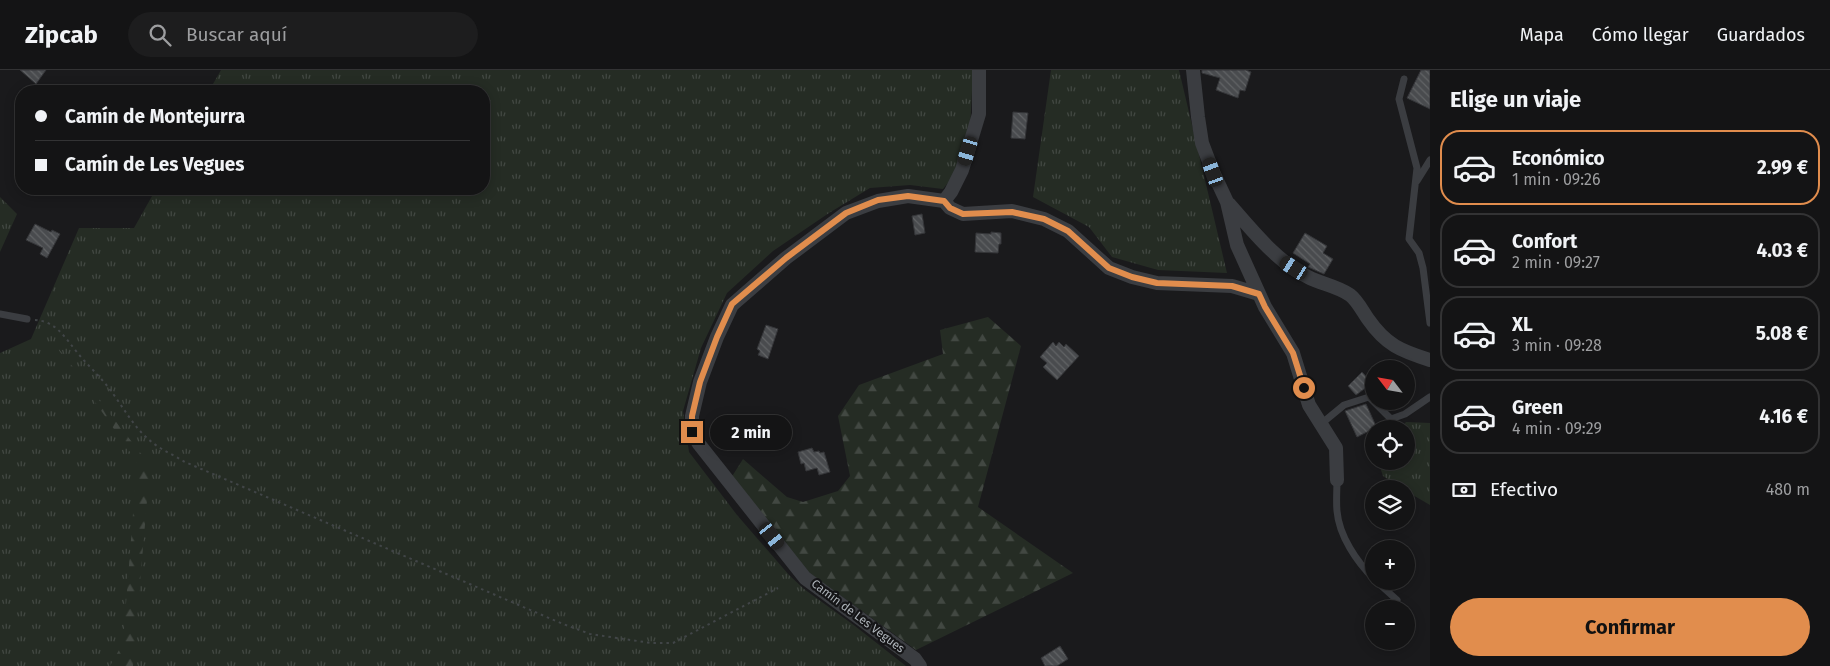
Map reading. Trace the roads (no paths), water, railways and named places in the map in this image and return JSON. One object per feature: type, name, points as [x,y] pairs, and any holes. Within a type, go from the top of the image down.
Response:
[{"type":"street","points":[[979,70],[979,114],[962,170],[951,192],[944,201],[950,208],[963,214],[1012,212],[1044,219],[1068,231],[1109,268],[1132,277],[1157,283],[1232,286],[1259,294]]},
{"type":"street","points":[[1193,70],[1202,143],[1227,202],[1237,245],[1265,307],[1293,353],[1309,405],[1336,448],[1337,480]]},
{"type":"street","name":"Camín de Les Vegues","points":[[920,666],[915,659],[805,578],[699,444],[692,432],[692,416],[700,382],[732,304],[786,258],[846,213],[878,200],[908,196],[944,201]]},
{"type":"street","points":[[1227,202],[1281,260],[1308,277],[1336,287],[1352,296],[1378,333],[1388,342],[1400,350],[1429,356]]},
{"type":"lane","points":[[1404,79],[1399,99],[1417,168],[1409,239],[1419,253],[1423,268],[1430,323]]},
{"type":"lane","points":[[1416,184],[1430,160]]},
{"type":"lane","points":[[0,314],[27,319]]},
{"type":"lane","points":[[1321,424],[1344,405],[1368,396],[1390,420],[1405,414],[1430,397]]},
{"type":"lane","points":[[1337,480],[1337,513],[1342,531],[1354,554],[1365,568]]},
{"type":"lane","points":[[1386,590],[1397,600]]}]
